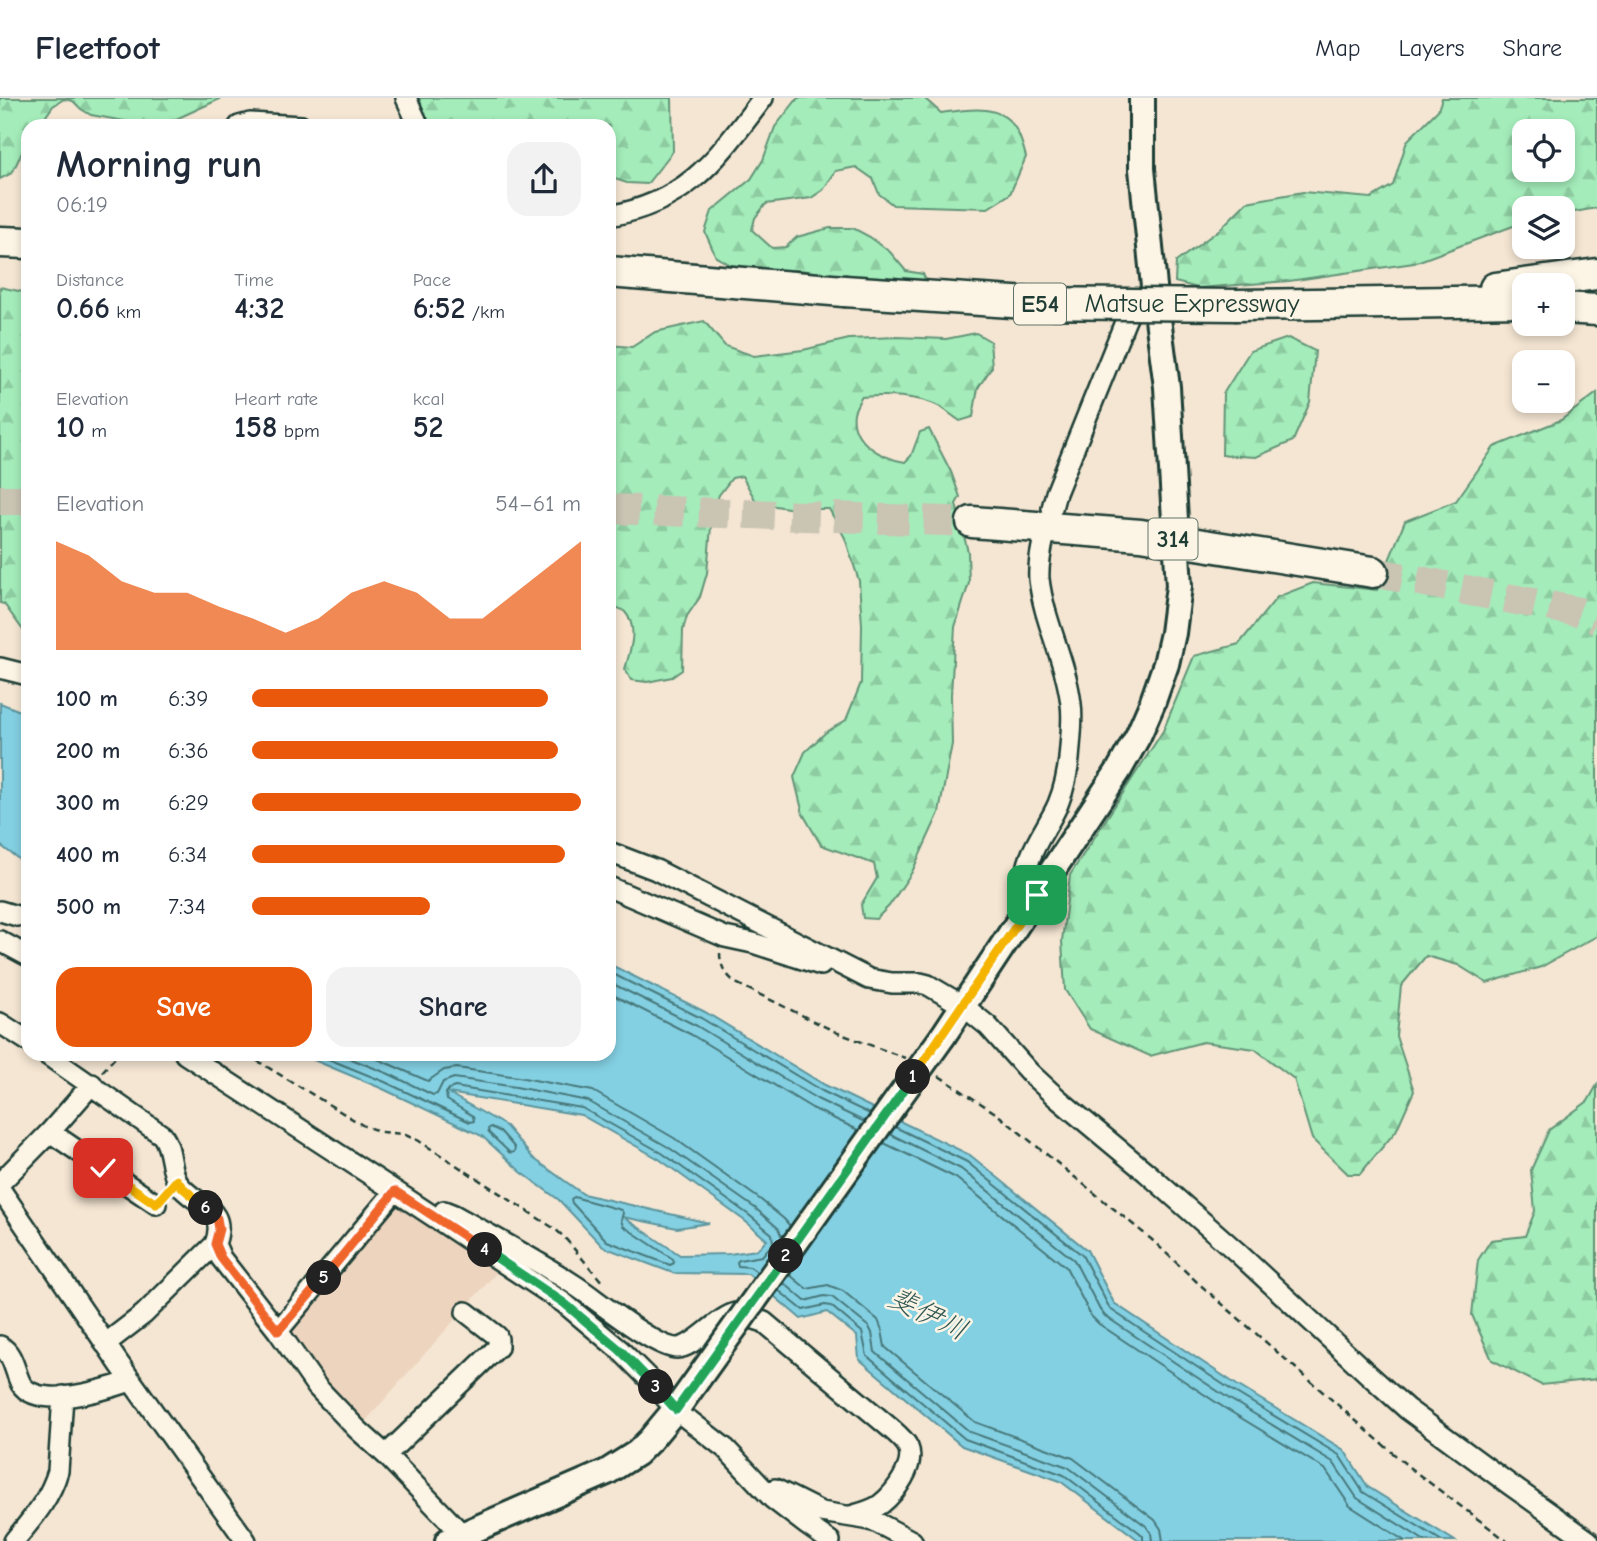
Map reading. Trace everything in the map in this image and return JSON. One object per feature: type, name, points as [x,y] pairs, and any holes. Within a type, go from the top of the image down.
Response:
[{"type":"highway","points":[[0,242],[21,243]]},
{"type":"highway","name":"Matsue Expressway","points":[[616,273],[1028,303],[1237,305],[1512,303]]},
{"type":"highway","points":[[1387,302],[1597,274]]},
{"type":"highway","points":[[1575,300],[1597,299]]},
{"type":"highway","points":[[1575,308],[1597,310]]},
{"type":"highway","name":"314","points":[[972,522],[1177,539],[1373,572]]},
{"type":"main road","points":[[455,1538],[607,1472],[637,1453],[650,1440],[678,1407],[943,1036],[1119,770],[1138,736],[1166,664],[1179,586],[1167,387],[1142,170],[1142,98]]},
{"type":"street","points":[[406,98],[416,119]]},
{"type":"street","points":[[616,215],[642,209],[694,180],[718,157],[763,98]]},
{"type":"street","points":[[1052,508],[1077,439],[1131,309],[1139,301],[1155,296]]},
{"type":"street","points":[[1037,895],[1027,888],[1026,873],[1029,860],[1059,802],[1070,751],[1072,724],[1066,681],[1039,579],[1044,537]]},
{"type":"street","points":[[0,668],[21,674]]},
{"type":"street","points":[[616,855],[656,870],[869,979],[928,985],[962,1006],[988,1026],[1030,1073],[1057,1098],[1238,1253],[1408,1409],[1589,1541]]},
{"type":"street","points":[[616,890],[725,937],[836,969],[842,966]]},
{"type":"street","points":[[0,942],[21,952]]},
{"type":"street","points":[[0,1023],[21,1036]]},
{"type":"street","points":[[57,1061],[162,1135],[170,1149],[177,1180],[217,1218],[219,1229],[215,1244],[144,1314],[105,1344]]},
{"type":"street","points":[[196,1061],[564,1303],[620,1350],[726,1449],[773,1499],[830,1541]]},
{"type":"street","points":[[0,1183],[92,1084]]},
{"type":"street","points":[[50,1132],[153,1208],[177,1180]]},
{"type":"street","points":[[0,1189],[105,1344],[246,1541]]},
{"type":"street","points":[[278,1331],[395,1191]]},
{"type":"street","points":[[434,1216],[439,1212],[454,1215],[575,1286],[638,1329],[672,1347],[689,1345],[730,1314],[736,1313],[764,1322],[890,1427],[907,1445],[909,1466],[890,1495],[880,1505],[851,1516]]},
{"type":"street","points":[[215,1244],[221,1258],[278,1331],[317,1387],[386,1455],[455,1538]]},
{"type":"street","points":[[386,1455],[498,1346],[497,1336],[466,1312]]},
{"type":"street","points":[[0,1346],[9,1355],[20,1382],[40,1396],[64,1396],[95,1391],[131,1381]]},
{"type":"street","points":[[15,1541],[41,1508],[56,1479],[64,1396]]},
{"type":"street","points":[[755,1479],[821,1512],[876,1522],[912,1541]]},
{"type":"path","points":[[725,937],[720,960],[725,972],[736,983],[838,1032],[913,1062]]},
{"type":"path","points":[[92,1084],[112,1061]]},
{"type":"path","points":[[257,1061],[364,1126],[382,1132],[403,1134],[460,1167],[555,1229],[610,1290]]},
{"type":"path","points":[[932,1072],[997,1114],[1152,1239],[1197,1282],[1410,1468],[1507,1541]]},
{"type":"shaded area","points":[[399,1200],[504,1264],[362,1425],[289,1329]]},
{"type":"green space","points":[[0,98],[222,98],[176,119],[113,119],[91,115],[73,101],[64,99],[53,106],[44,119],[21,119],[21,154],[12,173],[0,179]]},
{"type":"green space","points":[[419,98],[672,98],[673,151],[647,184],[627,183],[616,179],[616,119],[426,119]]},
{"type":"green space","points":[[798,98],[924,98],[941,113],[973,109],[993,112],[1003,115],[1011,122],[1026,157],[1010,194],[988,208],[893,205],[879,194],[873,179],[856,167],[836,171],[823,190],[811,198],[766,204],[755,218],[752,230],[772,248],[786,247],[797,237],[830,228],[853,228],[890,252],[906,271],[923,274],[927,283],[862,279],[800,270],[742,271],[716,257],[705,232],[712,211],[751,179],[763,160],[775,127]]},
{"type":"green space","points":[[1442,98],[1597,98],[1597,208],[1575,212],[1575,196],[1512,196],[1512,226],[1414,263],[1289,281],[1198,288],[1175,282],[1176,262],[1220,229],[1247,202],[1303,192],[1371,198],[1393,185],[1407,141],[1438,110]]},
{"type":"green space","points":[[0,287],[21,292],[21,627],[4,604],[0,603]]},
{"type":"green space","points":[[704,321],[725,346],[754,356],[803,350],[849,339],[946,339],[976,333],[990,341],[992,367],[978,388],[973,417],[960,421],[933,404],[892,396],[861,397],[854,413],[854,423],[862,440],[886,457],[905,462],[911,456],[920,432],[929,429],[951,472],[960,497],[956,504],[968,552],[969,583],[955,627],[951,695],[952,744],[939,813],[912,872],[889,906],[876,919],[863,918],[861,905],[877,878],[874,864],[821,845],[803,814],[794,777],[805,752],[825,733],[846,720],[861,683],[862,625],[859,581],[845,538],[829,509],[794,509],[757,503],[742,476],[732,478],[719,495],[712,515],[707,573],[700,597],[687,616],[683,630],[682,670],[672,677],[647,682],[631,680],[625,669],[632,640],[632,625],[625,612],[616,608],[616,346],[632,347],[655,332]]},
{"type":"green space","points":[[1288,338],[1315,351],[1310,402],[1293,441],[1256,457],[1222,455],[1223,394],[1250,351]]},
{"type":"green space","points":[[1597,393],[1597,936],[1541,967],[1487,983],[1458,965],[1426,956],[1401,986],[1396,1036],[1414,1091],[1396,1131],[1360,1174],[1348,1174],[1312,1139],[1294,1079],[1255,1049],[1203,1042],[1150,1056],[1090,1029],[1065,990],[1062,941],[1070,875],[1163,731],[1194,656],[1239,644],[1277,597],[1313,583],[1377,590],[1405,521],[1456,501],[1494,447],[1561,420],[1575,413],[1575,410]]},
{"type":"green space","points":[[1597,1085],[1597,1379],[1541,1385],[1492,1360],[1472,1315],[1478,1260],[1491,1240],[1525,1236],[1535,1211],[1531,1170],[1549,1130],[1588,1101]]},
{"type":"water","points":[[0,703],[21,711],[21,861],[0,845]]},
{"type":"water","name":"斐伊川","points":[[616,968],[705,1012],[825,1085],[970,1155],[1087,1250],[1114,1303],[1237,1385],[1344,1450],[1368,1487],[1455,1541],[1140,1541],[1060,1481],[962,1446],[859,1359],[857,1336],[827,1312],[801,1319],[748,1274],[673,1273],[603,1247],[559,1200],[521,1172],[482,1136],[316,1061],[616,1061]],"holes":[[[448,1093],[581,1115],[659,1159],[767,1240],[757,1250],[729,1254],[680,1255],[623,1217],[677,1228],[709,1223],[583,1194],[533,1158],[506,1126]]]},
{"type":"tunnel","points":[[0,500],[21,500]]},
{"type":"tunnel","points":[[616,509],[972,522]]},
{"type":"tunnel","points":[[1373,572],[1579,612],[1597,619]]},
{"type":"route","points":[[103,1168],[156,1204],[177,1180],[215,1215],[219,1235],[215,1244],[221,1258],[278,1331],[395,1191],[564,1303],[620,1350],[676,1410],[943,1036],[1037,895]]}]
